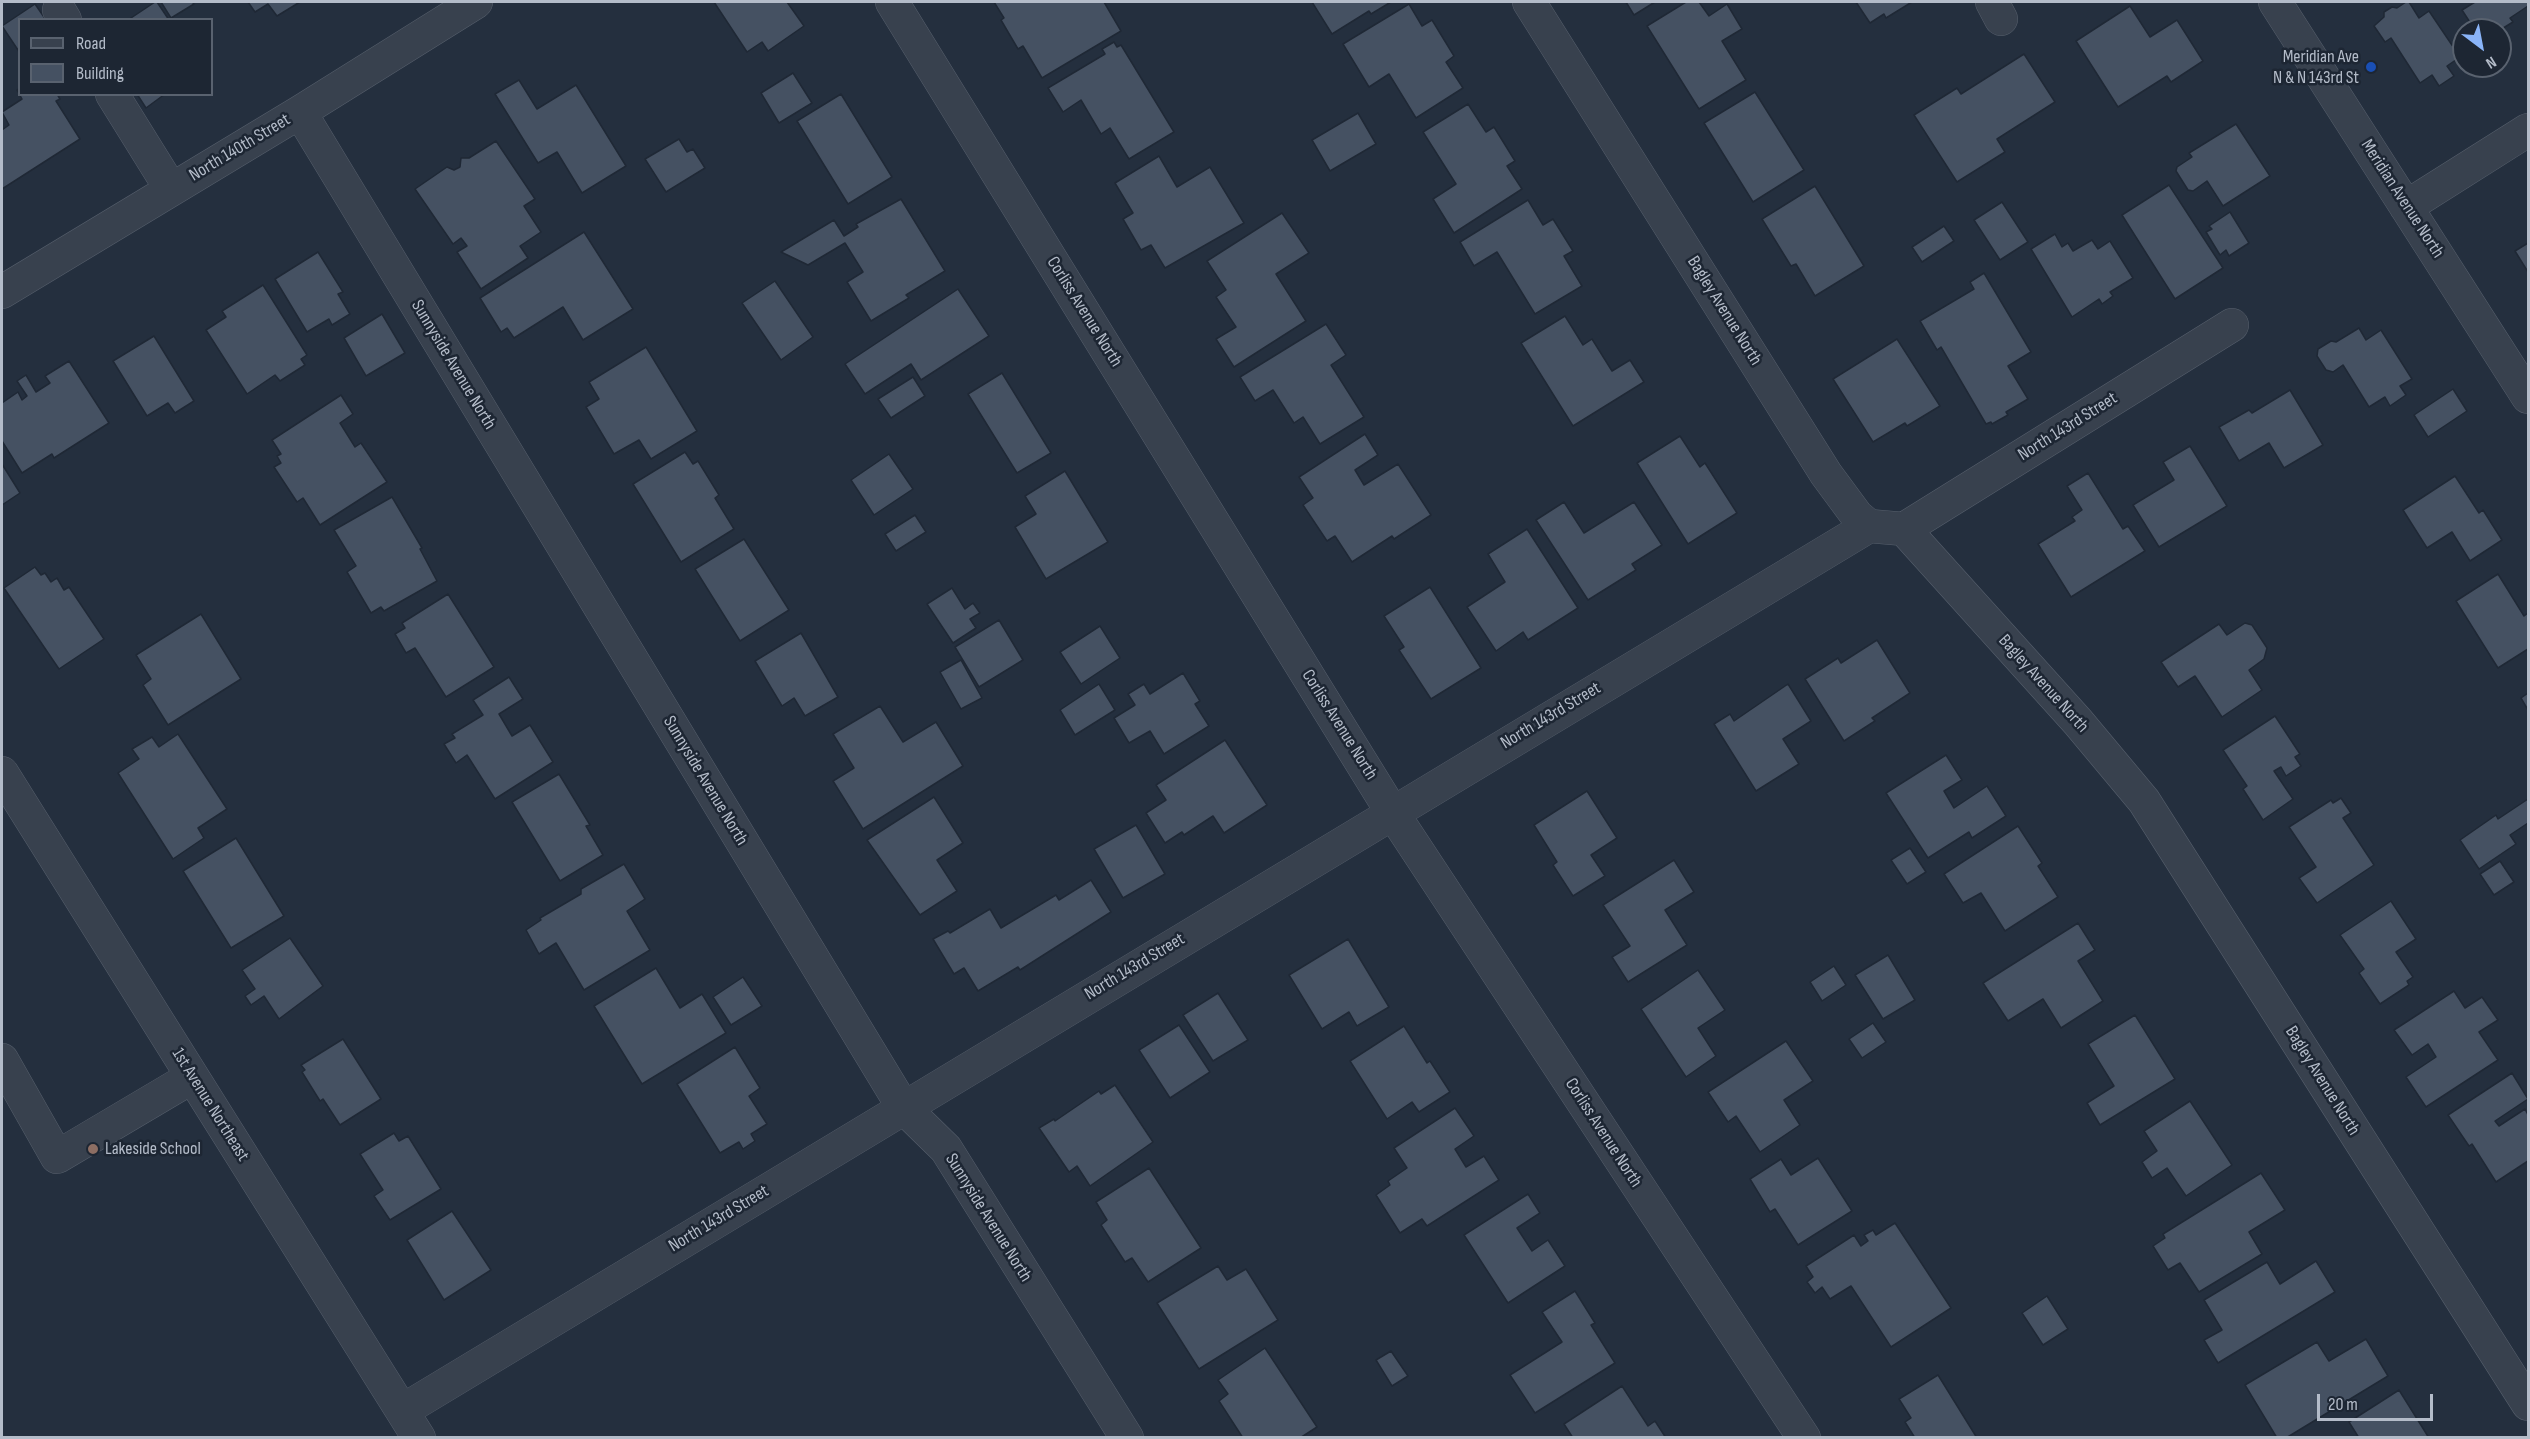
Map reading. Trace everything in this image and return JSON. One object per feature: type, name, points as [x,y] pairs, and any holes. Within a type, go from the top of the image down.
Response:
[{"type":"street","name":"North 140th Street","points":[[2,292],[300,112],[476,2]]},
{"type":"street","name":"Corliss Avenue North","points":[[892,2],[1392,812],[1804,1437]]},
{"type":"street","name":"Bagley Avenue North","points":[[1529,2],[1826,474],[1857,516],[1869,526]]},
{"type":"street","name":"Meridian Avenue North","points":[[2275,2],[2529,397]]},
{"type":"street","points":[[113,96],[171,189]]},
{"type":"street","name":"Sunnyside Avenue North","points":[[300,112],[903,1107],[946,1149],[1127,1437]]},
{"type":"street","points":[[2406,207],[2529,130]]},
{"type":"street","name":"North 143rd Street","points":[[1904,529],[2232,325]]},
{"type":"street","name":"North 143rd Street","points":[[410,1424],[903,1107],[1869,526]]},
{"type":"street","points":[[1869,526],[1904,529]]},
{"type":"street","name":"Bagley Avenue North","points":[[1904,529],[2078,722],[2144,801],[2529,1404]]},
{"type":"street","name":"1st Avenue Northeast","points":[[2,773],[410,1424]]},
{"type":"street","points":[[2,1059],[57,1157],[192,1077]]},
{"type":"building","points":[[157,2],[168,18],[131,18]]},
{"type":"building","points":[[161,2],[192,2],[194,4],[171,18]]},
{"type":"building","points":[[248,2],[300,2],[277,16],[268,4],[255,12]]},
{"type":"building","points":[[714,2],[787,2],[804,26],[768,51],[762,42],[747,52]]},
{"type":"building","points":[[994,2],[1104,2],[1121,31],[1042,78],[1023,46],[1018,49],[1001,20],[1004,18]]},
{"type":"building","points":[[1312,2],[1391,2],[1371,14],[1369,11],[1332,34]]},
{"type":"building","points":[[1626,2],[1655,2],[1634,15]]},
{"type":"building","points":[[1686,2],[1699,2],[1709,16],[1727,4],[1742,29],[1722,41],[1746,80],[1699,109],[1647,26]]},
{"type":"building","points":[[1856,2],[1912,2],[1886,18],[1884,14],[1870,23]]},
{"type":"building","points":[[2409,2],[2419,18],[2429,11],[2452,45],[2452,63],[2447,66],[2452,77],[2439,86],[2432,75],[2420,83],[2391,38],[2385,42],[2374,26],[2384,17],[2384,12],[2392,7],[2397,8]]},
{"type":"building","points":[[2475,2],[2528,2],[2528,6],[2510,18],[2467,18],[2462,10]]},
{"type":"building","points":[[35,4],[45,18],[18,18],[18,50],[2,26]]},
{"type":"building","points":[[1409,4],[1422,26],[1432,20],[1454,56],[1446,62],[1463,88],[1416,118],[1389,74],[1369,87],[1343,44]]},
{"type":"building","points":[[2130,6],[2150,37],[2177,20],[2203,61],[2171,82],[2167,76],[2118,107],[2076,41]]},
{"type":"building","points":[[1114,42],[1117,47],[1121,45],[1174,132],[1129,159],[1110,128],[1101,134],[1081,100],[1063,112],[1048,88],[1105,54],[1102,49]]},
{"type":"building","points":[[2024,54],[2055,102],[1997,139],[2005,152],[1957,182],[1914,115],[1957,88],[1961,94]]},
{"type":"building","points":[[793,73],[812,103],[779,123],[761,93]]},
{"type":"building","points":[[519,80],[537,109],[576,85],[626,166],[582,193],[557,152],[538,163],[495,94]]},
{"type":"building","points":[[1755,92],[1804,170],[1753,202],[1704,123]]},
{"type":"building","points":[[841,94],[892,177],[848,204],[797,121]]},
{"type":"building","points":[[20,96],[58,96],[60,99],[56,101],[80,139],[2,189],[2,130],[9,125],[2,112],[22,99]]},
{"type":"building","points":[[138,96],[162,96],[146,108]]},
{"type":"building","points":[[1468,104],[1486,132],[1494,127],[1515,161],[1507,166],[1522,189],[1454,233],[1433,199],[1456,184],[1423,132]]},
{"type":"building","points":[[1358,113],[1376,144],[1330,171],[1312,140]]},
{"type":"building","points":[[2236,124],[2270,176],[2223,206],[2207,181],[2193,191],[2188,190],[2176,171],[2177,167],[2192,157],[2189,153]]},
{"type":"building","points":[[679,139],[687,152],[693,149],[705,168],[666,192],[645,159]]},
{"type":"building","points":[[496,141],[535,199],[524,206],[541,232],[520,246],[528,258],[481,289],[457,252],[467,246],[461,238],[453,244],[415,189],[447,167],[454,170],[460,167],[461,158],[469,158]]},
{"type":"building","points":[[1159,156],[1177,187],[1210,167],[1244,223],[1165,268],[1151,245],[1141,250],[1123,219],[1133,213],[1115,183]]},
{"type":"building","points":[[2169,185],[2223,268],[2175,299],[2122,215]]},
{"type":"building","points":[[1815,186],[1864,266],[1815,296],[1796,264],[1791,266],[1762,219]]},
{"type":"building","points":[[901,199],[945,271],[906,295],[909,298],[871,321],[847,282],[863,272],[845,243],[808,265],[781,252],[834,220],[844,236],[858,227],[856,224]]},
{"type":"building","points":[[1528,200],[1543,225],[1553,219],[1573,251],[1564,256],[1582,286],[1535,314],[1497,252],[1474,266],[1460,242]]},
{"type":"building","points":[[2002,202],[2028,242],[2000,260],[1974,220]]},
{"type":"building","points":[[2230,212],[2249,243],[2229,256],[2226,250],[2220,255],[2206,232],[2212,229],[2209,226]]},
{"type":"building","points":[[1282,213],[1309,253],[1276,274],[1306,321],[1234,367],[1216,339],[1236,327],[1216,297],[1226,290],[1207,261]]},
{"type":"building","points":[[1944,226],[1954,241],[1922,262],[1912,247]]},
{"type":"building","points":[[584,232],[633,309],[583,340],[563,307],[514,338],[507,328],[501,332],[480,298]]},
{"type":"building","points":[[2055,234],[2062,247],[2068,243],[2073,251],[2092,240],[2098,249],[2110,241],[2133,278],[2110,292],[2113,296],[2102,304],[2099,299],[2072,317],[2031,249]]},
{"type":"building","points":[[2528,243],[2528,272],[2515,251]]},
{"type":"building","points":[[318,252],[343,292],[338,294],[350,314],[332,325],[329,319],[307,332],[275,279]]},
{"type":"building","points":[[1984,273],[2031,352],[2008,366],[2028,399],[2006,412],[2008,415],[1992,424],[1991,422],[1986,424],[1941,347],[1937,350],[1920,321],[1974,289],[1970,282]]},
{"type":"building","points":[[775,281],[813,337],[781,360],[742,303]]},
{"type":"building","points":[[263,285],[307,355],[301,359],[305,365],[280,381],[275,375],[247,394],[206,330],[226,317],[222,311]]},
{"type":"building","points":[[958,289],[989,336],[921,380],[911,364],[865,394],[845,364]]},
{"type":"building","points":[[382,314],[405,353],[366,376],[344,338]]},
{"type":"building","points":[[1565,316],[1583,345],[1592,339],[1612,371],[1630,360],[1644,382],[1573,426],[1521,343]]},
{"type":"building","points":[[1326,324],[1346,355],[1331,365],[1364,417],[1320,444],[1303,417],[1294,423],[1273,390],[1255,401],[1240,377]]},
{"type":"building","points":[[2359,328],[2366,340],[2381,330],[2412,379],[2400,386],[2406,395],[2390,406],[2385,397],[2369,407],[2343,365],[2333,372],[2326,370],[2317,356],[2318,349],[2331,341],[2336,342]]},
{"type":"building","points":[[154,336],[194,401],[175,413],[168,403],[147,416],[113,361]]},
{"type":"building","points":[[1897,339],[1940,406],[1907,426],[1905,423],[1873,442],[1833,379]]},
{"type":"building","points":[[646,347],[697,431],[651,459],[639,440],[614,454],[586,407],[599,399],[589,382]]},
{"type":"building","points":[[69,361],[109,423],[54,458],[52,454],[22,473],[2,441],[2,403],[18,392],[22,400],[27,396],[17,381],[26,375],[36,392],[50,383],[45,376]]},
{"type":"building","points":[[1002,373],[1051,453],[1017,473],[968,394]]},
{"type":"building","points":[[913,377],[925,396],[891,418],[878,399]]},
{"type":"building","points":[[2453,389],[2467,411],[2428,437],[2414,415]]},
{"type":"building","points":[[2290,390],[2323,445],[2284,468],[2269,443],[2239,461],[2219,427],[2249,410],[2252,413]]},
{"type":"building","points":[[341,395],[353,414],[340,423],[355,447],[361,443],[387,482],[320,525],[303,498],[297,502],[274,467],[281,463],[277,456],[281,454],[272,440]]},
{"type":"building","points":[[1365,434],[1378,455],[1355,470],[1364,485],[1398,464],[1431,515],[1394,539],[1392,536],[1352,562],[1335,536],[1327,541],[1303,505],[1313,498],[1299,477]]},
{"type":"building","points":[[1680,436],[1700,467],[1705,463],[1737,513],[1688,544],[1637,463]]},
{"type":"building","points":[[2190,446],[2227,506],[2159,547],[2133,505],[2174,480],[2163,462]]},
{"type":"building","points":[[685,452],[693,464],[698,461],[719,495],[715,498],[734,529],[681,562],[633,484]]},
{"type":"building","points":[[889,454],[913,489],[874,515],[851,480]]},
{"type":"building","points":[[2,464],[20,493],[2,505]]},
{"type":"building","points":[[1065,471],[1108,542],[1046,579],[1015,527],[1036,514],[1025,496]]},
{"type":"building","points":[[2088,473],[2123,529],[2128,526],[2145,551],[2071,597],[2038,544],[2075,521],[2072,517],[2082,510],[2067,486]]},
{"type":"building","points":[[2455,476],[2479,513],[2483,510],[2502,540],[2470,561],[2452,532],[2427,548],[2403,510]]},
{"type":"building","points":[[392,497],[422,548],[420,549],[437,581],[384,611],[381,607],[371,613],[347,572],[356,566],[334,530]]},
{"type":"building","points":[[1564,502],[1584,533],[1634,502],[1662,545],[1632,564],[1636,570],[1588,600],[1536,520]]},
{"type":"building","points":[[915,515],[926,532],[896,551],[885,534]]},
{"type":"building","points":[[1527,529],[1578,608],[1528,640],[1523,632],[1496,651],[1467,607],[1505,582],[1488,554]]},
{"type":"building","points":[[744,539],[789,610],[740,641],[695,569]]},
{"type":"building","points":[[35,567],[41,575],[45,573],[51,582],[57,578],[64,590],[69,587],[104,639],[59,669],[4,588]]},
{"type":"building","points":[[2498,574],[2524,616],[2528,613],[2528,649],[2498,668],[2456,601]]},
{"type":"building","points":[[1430,587],[1481,668],[1431,699],[1399,650],[1404,647],[1384,616]]},
{"type":"building","points":[[952,588],[965,609],[973,603],[980,613],[970,619],[976,628],[953,643],[927,604]]},
{"type":"building","points":[[448,594],[494,667],[446,697],[415,648],[406,653],[395,634],[405,628],[402,623]]},
{"type":"building","points":[[201,614],[241,679],[168,725],[143,685],[151,679],[136,655]]},
{"type":"building","points":[[999,620],[1023,660],[979,687],[955,647]]},
{"type":"building","points":[[2245,623],[2252,625],[2267,648],[2264,659],[2249,670],[2262,690],[2222,717],[2195,676],[2178,687],[2161,662],[2219,624],[2227,635]]},
{"type":"building","points":[[1100,626],[1120,658],[1081,684],[1060,652]]},
{"type":"building","points":[[801,633],[838,697],[805,716],[794,698],[782,706],[755,661]]},
{"type":"building","points":[[1877,640],[1910,693],[1872,718],[1875,721],[1844,741],[1805,679],[1838,658],[1841,663]]},
{"type":"building","points":[[961,660],[982,698],[961,709],[940,672]]},
{"type":"building","points":[[1183,673],[1200,701],[1195,704],[1209,726],[1164,754],[1150,731],[1129,743],[1114,718],[1135,705],[1128,694],[1144,684],[1150,694]]},
{"type":"building","points":[[509,677],[523,699],[499,714],[512,736],[530,725],[553,762],[495,799],[467,755],[456,763],[444,744],[455,738],[452,734],[483,715],[473,700]]},
{"type":"building","points":[[1099,684],[1115,710],[1075,735],[1060,710]]},
{"type":"building","points":[[1788,684],[1811,721],[1783,739],[1799,764],[1756,791],[1714,724],[1730,714],[1734,721]]},
{"type":"building","points":[[2528,693],[2528,710],[2521,698]]},
{"type":"building","points":[[880,706],[903,742],[936,722],[963,766],[863,829],[833,781],[854,768],[833,734]]},
{"type":"building","points":[[2275,716],[2300,754],[2295,757],[2301,766],[2286,776],[2281,767],[2274,771],[2293,799],[2263,820],[2243,789],[2247,786],[2223,750]]},
{"type":"building","points":[[178,734],[227,809],[198,828],[204,838],[173,859],[118,773],[139,759],[132,749],[152,737],[159,747]]},
{"type":"building","points":[[1225,740],[1267,805],[1224,833],[1213,816],[1184,835],[1182,832],[1165,843],[1146,813],[1166,800],[1156,785]]},
{"type":"building","points":[[1946,755],[1962,780],[1944,791],[1954,808],[1987,786],[2006,816],[1972,838],[1969,832],[1928,858],[1886,793]]},
{"type":"building","points":[[559,774],[590,825],[586,826],[603,855],[560,881],[512,802]]},
{"type":"building","points":[[1587,791],[1617,838],[1591,855],[1605,876],[1573,896],[1553,865],[1557,862],[1534,825]]},
{"type":"building","points":[[934,797],[963,843],[937,860],[957,891],[920,915],[867,840]]},
{"type":"building","points":[[2341,798],[2351,813],[2343,818],[2374,865],[2317,903],[2299,878],[2316,867],[2289,827],[2331,800],[2333,803]]},
{"type":"building","points":[[2528,799],[2528,823],[2510,835],[2516,844],[2479,869],[2460,840],[2496,815],[2498,819]]},
{"type":"building","points":[[1136,825],[1165,874],[1123,898],[1094,849]]},
{"type":"building","points":[[2018,826],[2042,863],[2038,866],[2058,897],[2005,931],[1981,893],[1963,903],[1944,874]]},
{"type":"building","points":[[236,838],[284,916],[231,948],[183,871]]},
{"type":"building","points":[[1910,848],[1926,872],[1907,884],[1891,860]]},
{"type":"building","points":[[1674,860],[1694,892],[1665,910],[1687,945],[1628,982],[1612,957],[1630,946],[1603,905]]},
{"type":"building","points":[[2500,861],[2514,882],[2494,895],[2480,874]]},
{"type":"building","points":[[624,864],[645,899],[627,911],[650,950],[584,990],[556,943],[539,954],[526,930],[541,920],[540,918],[581,894],[581,889]]},
{"type":"building","points":[[1091,880],[1111,912],[1020,970],[1018,967],[978,991],[964,968],[954,974],[933,939],[948,931],[950,933],[990,909],[1001,928],[1056,895],[1059,900]]},
{"type":"building","points":[[2391,901],[2416,939],[2396,952],[2413,977],[2407,981],[2409,985],[2380,1004],[2359,973],[2364,969],[2340,935]]},
{"type":"building","points":[[2078,923],[2095,950],[2078,961],[2103,1001],[2061,1028],[2043,999],[2008,1021],[1983,983]]},
{"type":"building","points":[[290,938],[323,986],[279,1019],[264,996],[251,1005],[245,996],[255,989],[242,970]]},
{"type":"building","points":[[1348,939],[1389,1007],[1357,1026],[1349,1012],[1322,1029],[1289,975]]},
{"type":"building","points":[[1888,955],[1915,1000],[1883,1019],[1855,975]]},
{"type":"building","points":[[1834,966],[1846,985],[1822,1001],[1810,982]]},
{"type":"building","points":[[656,968],[680,1008],[702,994],[726,1033],[642,1084],[594,1006]]},
{"type":"building","points":[[1698,970],[1725,1010],[1698,1028],[1716,1056],[1686,1077],[1641,1009]]},
{"type":"building","points":[[743,977],[762,1006],[731,1025],[713,997]]},
{"type":"building","points":[[2454,991],[2465,1008],[2482,997],[2498,1020],[2479,1032],[2498,1060],[2426,1107],[2406,1077],[2436,1057],[2428,1044],[2412,1055],[2394,1030]]},
{"type":"building","points":[[1218,993],[1248,1040],[1213,1061],[1183,1015]]},
{"type":"building","points":[[2135,1015],[2175,1079],[2100,1125],[2087,1103],[2114,1086],[2088,1044]]},
{"type":"building","points":[[1873,1023],[1886,1042],[1862,1058],[1849,1039]]},
{"type":"building","points":[[1179,1025],[1210,1072],[1170,1098],[1139,1050]]},
{"type":"building","points":[[1404,1026],[1427,1063],[1430,1061],[1450,1092],[1419,1112],[1412,1102],[1387,1119],[1350,1061]]},
{"type":"building","points":[[343,1039],[381,1099],[340,1125],[323,1099],[320,1101],[302,1072],[305,1070],[301,1065]]},
{"type":"building","points":[[1786,1041],[1813,1081],[1784,1100],[1800,1125],[1760,1152],[1736,1116],[1728,1122],[1708,1092]]},
{"type":"building","points":[[735,1047],[760,1088],[749,1096],[767,1124],[751,1134],[755,1141],[743,1149],[739,1142],[720,1153],[677,1084]]},
{"type":"building","points":[[2512,1073],[2528,1099],[2495,1121],[2499,1126],[2525,1109],[2528,1115],[2528,1161],[2496,1182],[2472,1144],[2469,1146],[2448,1115]]},
{"type":"building","points":[[1115,1085],[1153,1142],[1090,1186],[1077,1166],[1069,1172],[1039,1128],[1054,1119],[1055,1121],[1099,1091],[1101,1094]]},
{"type":"building","points":[[2190,1101],[2232,1165],[2186,1196],[2167,1168],[2152,1178],[2142,1162],[2157,1151],[2144,1131]]},
{"type":"building","points":[[1455,1108],[1474,1136],[1455,1149],[1466,1167],[1484,1156],[1499,1180],[1427,1226],[1422,1219],[1400,1233],[1376,1195],[1390,1185],[1388,1181],[1407,1168],[1394,1148]]},
{"type":"building","points":[[394,1133],[399,1141],[408,1136],[441,1189],[390,1220],[374,1196],[383,1190],[360,1154]]},
{"type":"building","points":[[1818,1158],[1852,1211],[1798,1245],[1775,1209],[1770,1212],[1750,1179],[1781,1159],[1791,1175]]},
{"type":"building","points":[[1149,1168],[1201,1248],[1148,1282],[1132,1258],[1125,1262],[1101,1225],[1107,1220],[1096,1202]]},
{"type":"building","points":[[2261,1173],[2285,1210],[2249,1232],[2262,1254],[2199,1292],[2180,1263],[2168,1270],[2153,1246],[2165,1238],[2163,1234]]},
{"type":"building","points":[[1528,1194],[1540,1213],[1517,1228],[1532,1251],[1548,1240],[1565,1266],[1508,1303],[1464,1235]]},
{"type":"building","points":[[452,1211],[491,1270],[444,1300],[407,1240]]},
{"type":"building","points":[[1895,1223],[1951,1308],[1891,1347],[1851,1286],[1830,1299],[1822,1287],[1815,1293],[1807,1282],[1813,1277],[1806,1266],[1854,1235],[1861,1246],[1868,1241],[1864,1235],[1873,1230],[1876,1235]]},
{"type":"building","points":[[2316,1261],[2335,1292],[2218,1363],[2204,1340],[2222,1330],[2204,1300],[2267,1262],[2280,1284]]},
{"type":"building","points":[[1218,1266],[1227,1280],[1246,1269],[1278,1320],[1199,1369],[1157,1303]]},
{"type":"building","points":[[1575,1291],[1595,1323],[1591,1325],[1615,1363],[1535,1413],[1510,1375],[1562,1342],[1542,1312]]},
{"type":"building","points":[[2047,1296],[2068,1329],[2043,1345],[2022,1313]]},
{"type":"building","points":[[2366,1339],[2388,1376],[2286,1438],[2277,1438],[2245,1385],[2317,1342],[2329,1361]]},
{"type":"building","points":[[1265,1348],[1317,1427],[1300,1438],[1243,1438],[1219,1401],[1228,1394],[1218,1380]]},
{"type":"building","points":[[1391,1351],[1408,1376],[1392,1386],[1376,1360]]},
{"type":"building","points":[[1938,1375],[1977,1438],[1915,1438],[1905,1422],[1911,1418],[1899,1399]]},
{"type":"building","points":[[1622,1386],[1648,1426],[1655,1421],[1666,1438],[1573,1438],[1564,1424]]},
{"type":"building","points":[[2399,1390],[2429,1438],[2359,1438],[2349,1422]]},
{"type":"place","name":"Meridian Ave N & N 143rd St","points":[[2371,67]]},
{"type":"place","name":"Lakeside School","points":[[93,1149]]}]
